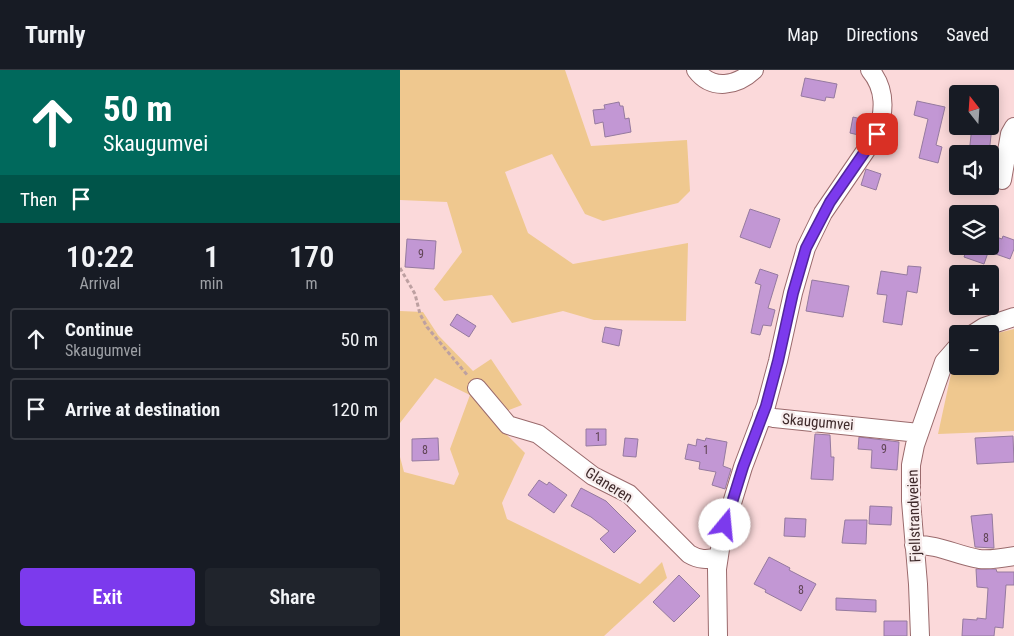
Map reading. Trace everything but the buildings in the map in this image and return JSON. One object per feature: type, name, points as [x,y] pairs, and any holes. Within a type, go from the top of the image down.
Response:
[{"type":"street","points":[[696,70],[708,81],[725,85],[739,80],[754,70]]},
{"type":"street","name":"Skaugumvei","points":[[870,70],[878,81],[883,98],[881,123],[877,134],[823,213],[806,248],[793,293],[778,361],[762,415],[774,418],[920,433]]},
{"type":"street","points":[[1002,180],[1010,134],[1014,127]]},
{"type":"street","points":[[990,325],[1014,317]]},
{"type":"street","name":"Fjellstrandveien","points":[[920,636],[911,502],[911,465],[915,445],[944,362],[949,356]]},
{"type":"street","name":"Glaneren","points":[[478,388],[508,425],[538,434],[593,476],[629,494],[689,554],[695,558],[708,560],[718,557]]},
{"type":"street","points":[[718,636],[718,557],[722,536],[740,475],[762,415]]},
{"type":"street","points":[[914,545],[940,547],[979,559],[1014,556]]},
{"type":"path","points":[[400,268],[416,294],[420,314],[428,327],[478,388]]},
{"type":"shaded area","points":[[400,70],[565,70],[591,146],[687,140],[690,191],[678,203],[603,221],[585,214],[552,154],[505,172],[528,233],[573,264],[688,243],[686,321],[594,320],[563,311],[512,323],[492,295],[444,301],[434,289],[462,252],[447,202],[400,200]]},
{"type":"shaded area","points":[[400,311],[423,312],[438,335],[473,371],[491,359],[522,405],[509,410],[501,429],[525,453],[502,503],[507,519],[640,584],[662,562],[667,578],[604,636],[400,636],[400,457],[404,472],[454,485],[459,474],[450,449],[470,395],[435,378],[400,423]]},
{"type":"shaded area","points":[[1014,329],[1014,431],[938,434],[951,375],[999,375],[999,333]]},
{"type":"route","points":[[725,525],[743,467],[766,406],[798,271],[806,248],[823,213],[877,134]]}]
